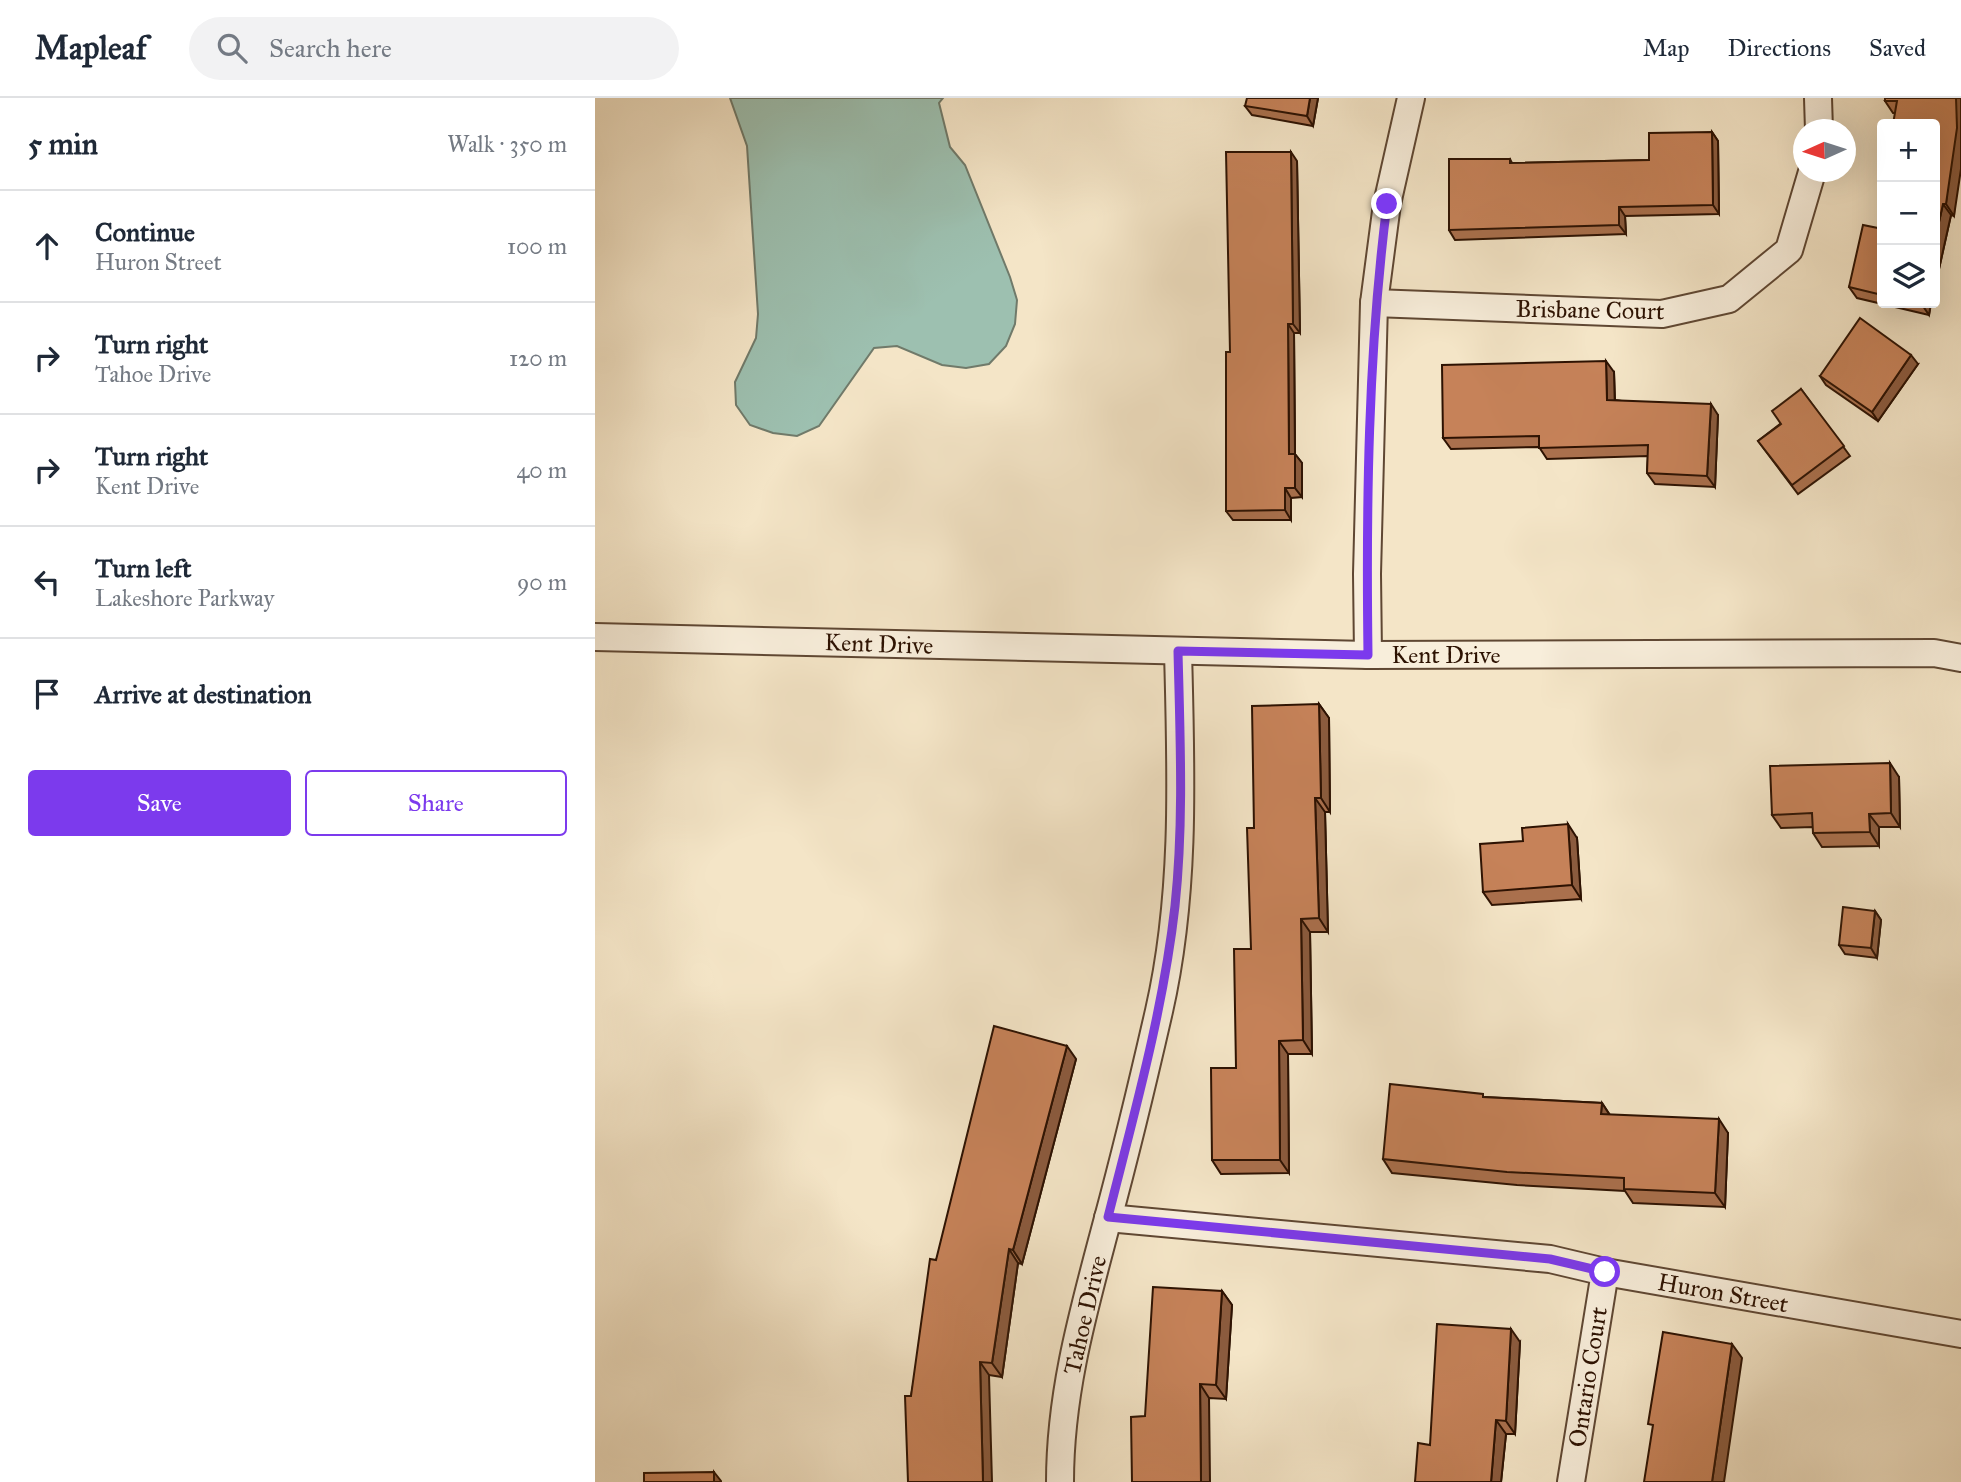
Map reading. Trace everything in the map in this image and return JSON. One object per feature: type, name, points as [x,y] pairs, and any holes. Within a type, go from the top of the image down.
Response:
[{"type":"street","points":[[1368,655],[1367,574],[1374,303],[1387,204],[1411,98]]},
{"type":"street","points":[[1818,98],[1819,119]]},
{"type":"street","name":"Brisbane Court","points":[[1374,303],[1662,314],[1729,299],[1789,250],[1809,182]]},
{"type":"street","name":"Kent Drive","points":[[595,637],[1368,655],[1934,653],[1961,658]]},
{"type":"street","name":"Tahoe Drive","points":[[1060,1482],[1060,1430],[1076,1337],[1160,1007],[1175,905],[1181,803],[1178,651]]},
{"type":"street","name":"Huron Street","points":[[1108,1217],[1550,1259],[1605,1272],[1961,1334]]},
{"type":"street","name":"Ontario Court","points":[[1571,1482],[1605,1272]]},
{"type":"shaded area","points":[[730,98],[943,98],[939,103],[950,147],[965,165],[1017,300],[1015,324],[1006,346],[989,364],[966,368],[942,365],[897,346],[874,348],[819,426],[797,436],[773,433],[750,425],[736,405],[735,382],[756,338],[758,314],[747,146]]},
{"type":"building","points":[[1247,98],[1310,98],[1307,116],[1245,106]]},
{"type":"building","points":[[1885,98],[1956,98],[1957,128],[1946,204],[1943,204],[1940,218],[1940,119],[1894,119],[1897,101],[1885,101]]},
{"type":"building","points":[[1712,132],[1713,205],[1619,207],[1619,225],[1449,230],[1449,159],[1510,159],[1510,163],[1649,160],[1649,133]]},
{"type":"building","points":[[1226,152],[1291,152],[1293,324],[1288,324],[1289,454],[1295,454],[1295,488],[1285,488],[1285,510],[1226,511],[1226,352],[1230,352]]},
{"type":"building","points":[[1863,225],[1877,228],[1877,294],[1849,287]]},
{"type":"building","points":[[1860,318],[1911,355],[1872,412],[1820,376]]},
{"type":"building","points":[[1606,361],[1607,400],[1711,404],[1707,476],[1647,473],[1648,445],[1539,448],[1539,436],[1443,438],[1442,365]]},
{"type":"building","points":[[1801,389],[1844,446],[1792,485],[1758,441],[1781,424],[1772,411]]},
{"type":"building","points":[[1319,704],[1321,798],[1315,798],[1319,918],[1301,919],[1303,1040],[1279,1041],[1280,1160],[1212,1160],[1211,1068],[1236,1068],[1234,949],[1251,949],[1247,828],[1254,828],[1252,706]]},
{"type":"building","points":[[1890,763],[1891,813],[1869,814],[1870,832],[1813,833],[1812,813],[1772,815],[1770,766]]},
{"type":"building","points":[[1568,824],[1572,885],[1483,892],[1480,844],[1523,841],[1522,828]]},
{"type":"building","points":[[1843,907],[1875,911],[1871,948],[1839,945]]},
{"type":"building","points":[[994,1026],[1067,1046],[1013,1250],[1009,1249],[992,1363],[980,1362],[983,1482],[908,1482],[905,1396],[911,1396],[930,1259],[936,1260]]},
{"type":"building","points":[[1390,1084],[1483,1094],[1483,1097],[1602,1103],[1601,1114],[1719,1119],[1715,1193],[1624,1189],[1624,1178],[1507,1172],[1383,1159]]},
{"type":"building","points":[[1153,1287],[1222,1291],[1216,1385],[1200,1384],[1201,1482],[1132,1482],[1131,1417],[1145,1416]]},
{"type":"building","points":[[1437,1324],[1511,1329],[1506,1421],[1496,1420],[1491,1482],[1415,1482],[1418,1443],[1430,1445]]},
{"type":"building","points":[[1663,1332],[1732,1344],[1712,1482],[1644,1482],[1653,1425],[1648,1424]]},
{"type":"building","points":[[714,1472],[714,1482],[644,1482],[644,1473]]},
{"type":"route","points":[[1387,204],[1374,303],[1367,574],[1368,655],[1178,651],[1181,803],[1175,905],[1160,1007],[1108,1217],[1550,1259],[1605,1272]]}]
